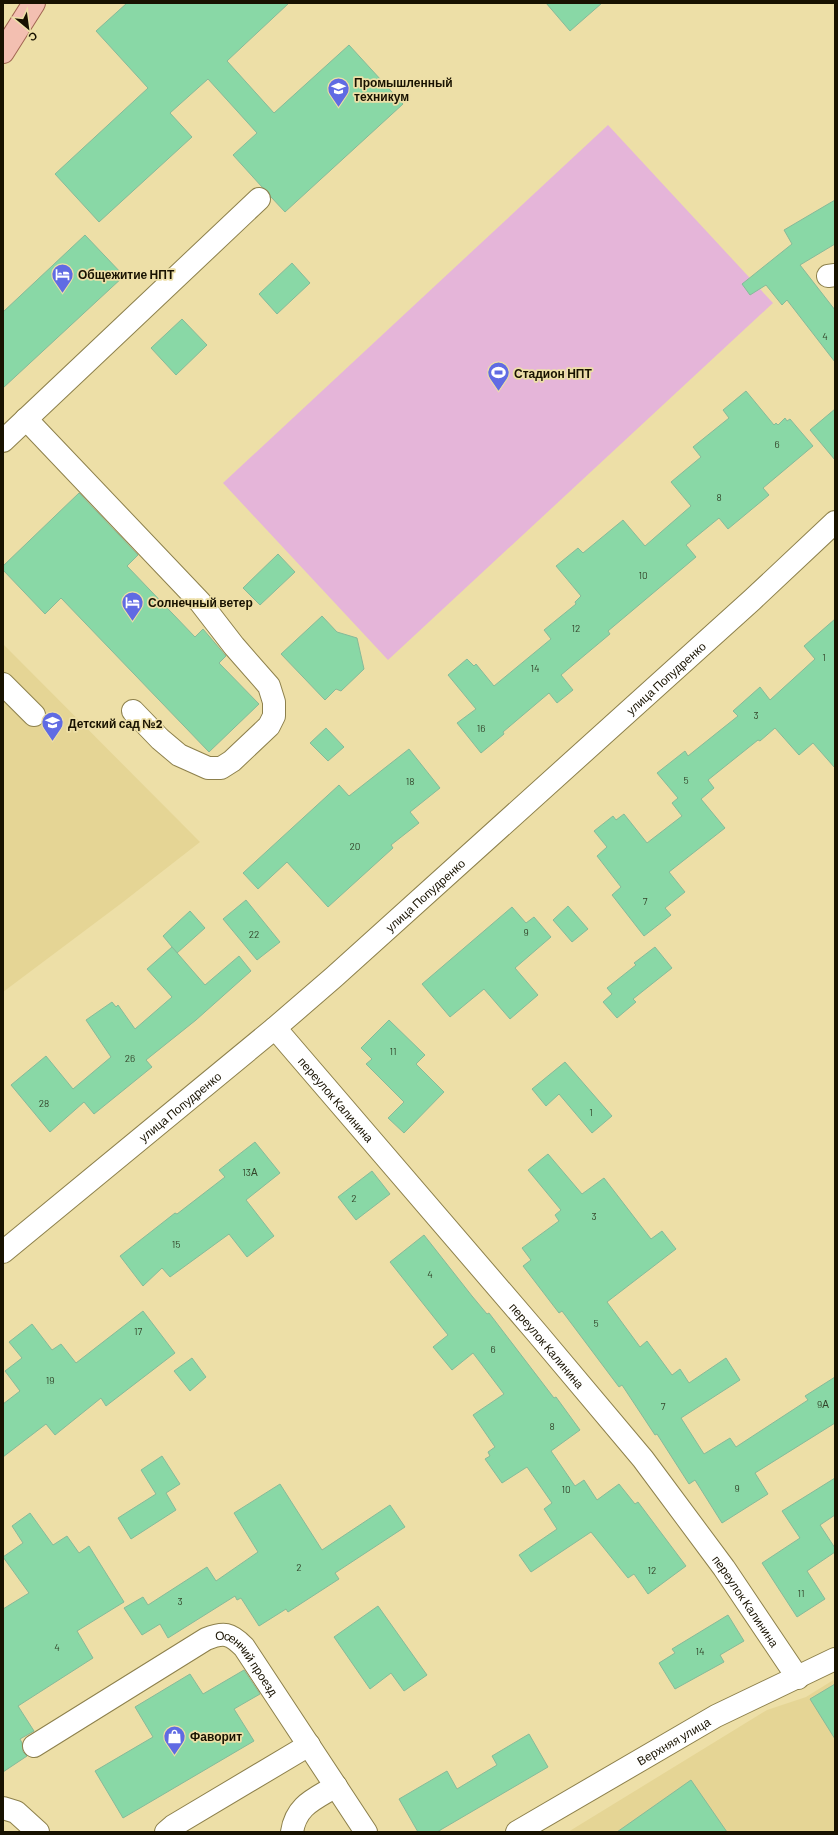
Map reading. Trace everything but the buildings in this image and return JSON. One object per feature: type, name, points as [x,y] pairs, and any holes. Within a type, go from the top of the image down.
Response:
[{"type":"main road","points":[[3,52],[34,3]]},
{"type":"street","points":[[3,441],[259,199]]},
{"type":"street","points":[[26,419],[200,602],[234,646],[269,686],[274,702],[274,716],[269,726],[232,761],[221,768],[208,768],[179,754],[160,739],[133,711]]},
{"type":"street","name":"улица Попудренко","points":[[3,1252],[275,1028],[397,921],[835,522]]},
{"type":"street","points":[[3,684],[34,715]]},
{"type":"street","name":"переулок Калинина","points":[[275,1028],[537,1333],[642,1459],[724,1568],[798,1678]]},
{"type":"street","name":"Осенний проезд","points":[[34,1746],[206,1639],[220,1634],[233,1636],[244,1646],[366,1832]]},
{"type":"street","name":"Верхняя улица","points":[[516,1832],[716,1716],[835,1659]]},
{"type":"street","points":[[166,1832],[173,1826],[309,1745]]},
{"type":"street","points":[[292,1832],[294,1820],[298,1812],[305,1805],[336,1786]]},
{"type":"street","points":[[3,1808],[16,1812],[38,1832]]},
{"type":"shaded area","name":"Стадион НПТ","points":[[608,125],[773,303],[388,660],[223,483]]},
{"type":"shaded area","name":"Детский сад №2","points":[[3,644],[200,842],[3,992]]},
{"type":"shaded area","points":[[835,1679],[835,1832],[568,1832],[767,1710],[806,1697]]},
{"type":"place","name":"Промышленный техникум","points":[[339,108]]},
{"type":"place","name":"Общежитие НПТ","points":[[63,294]]},
{"type":"place","name":"Стадион НПТ","points":[[498,392]]},
{"type":"place","name":"Солнечный ветер","points":[[132,622]]},
{"type":"place","name":"Детский сад №2","points":[[52,742]]},
{"type":"place","name":"Фаворит","points":[[174,1756]]}]
